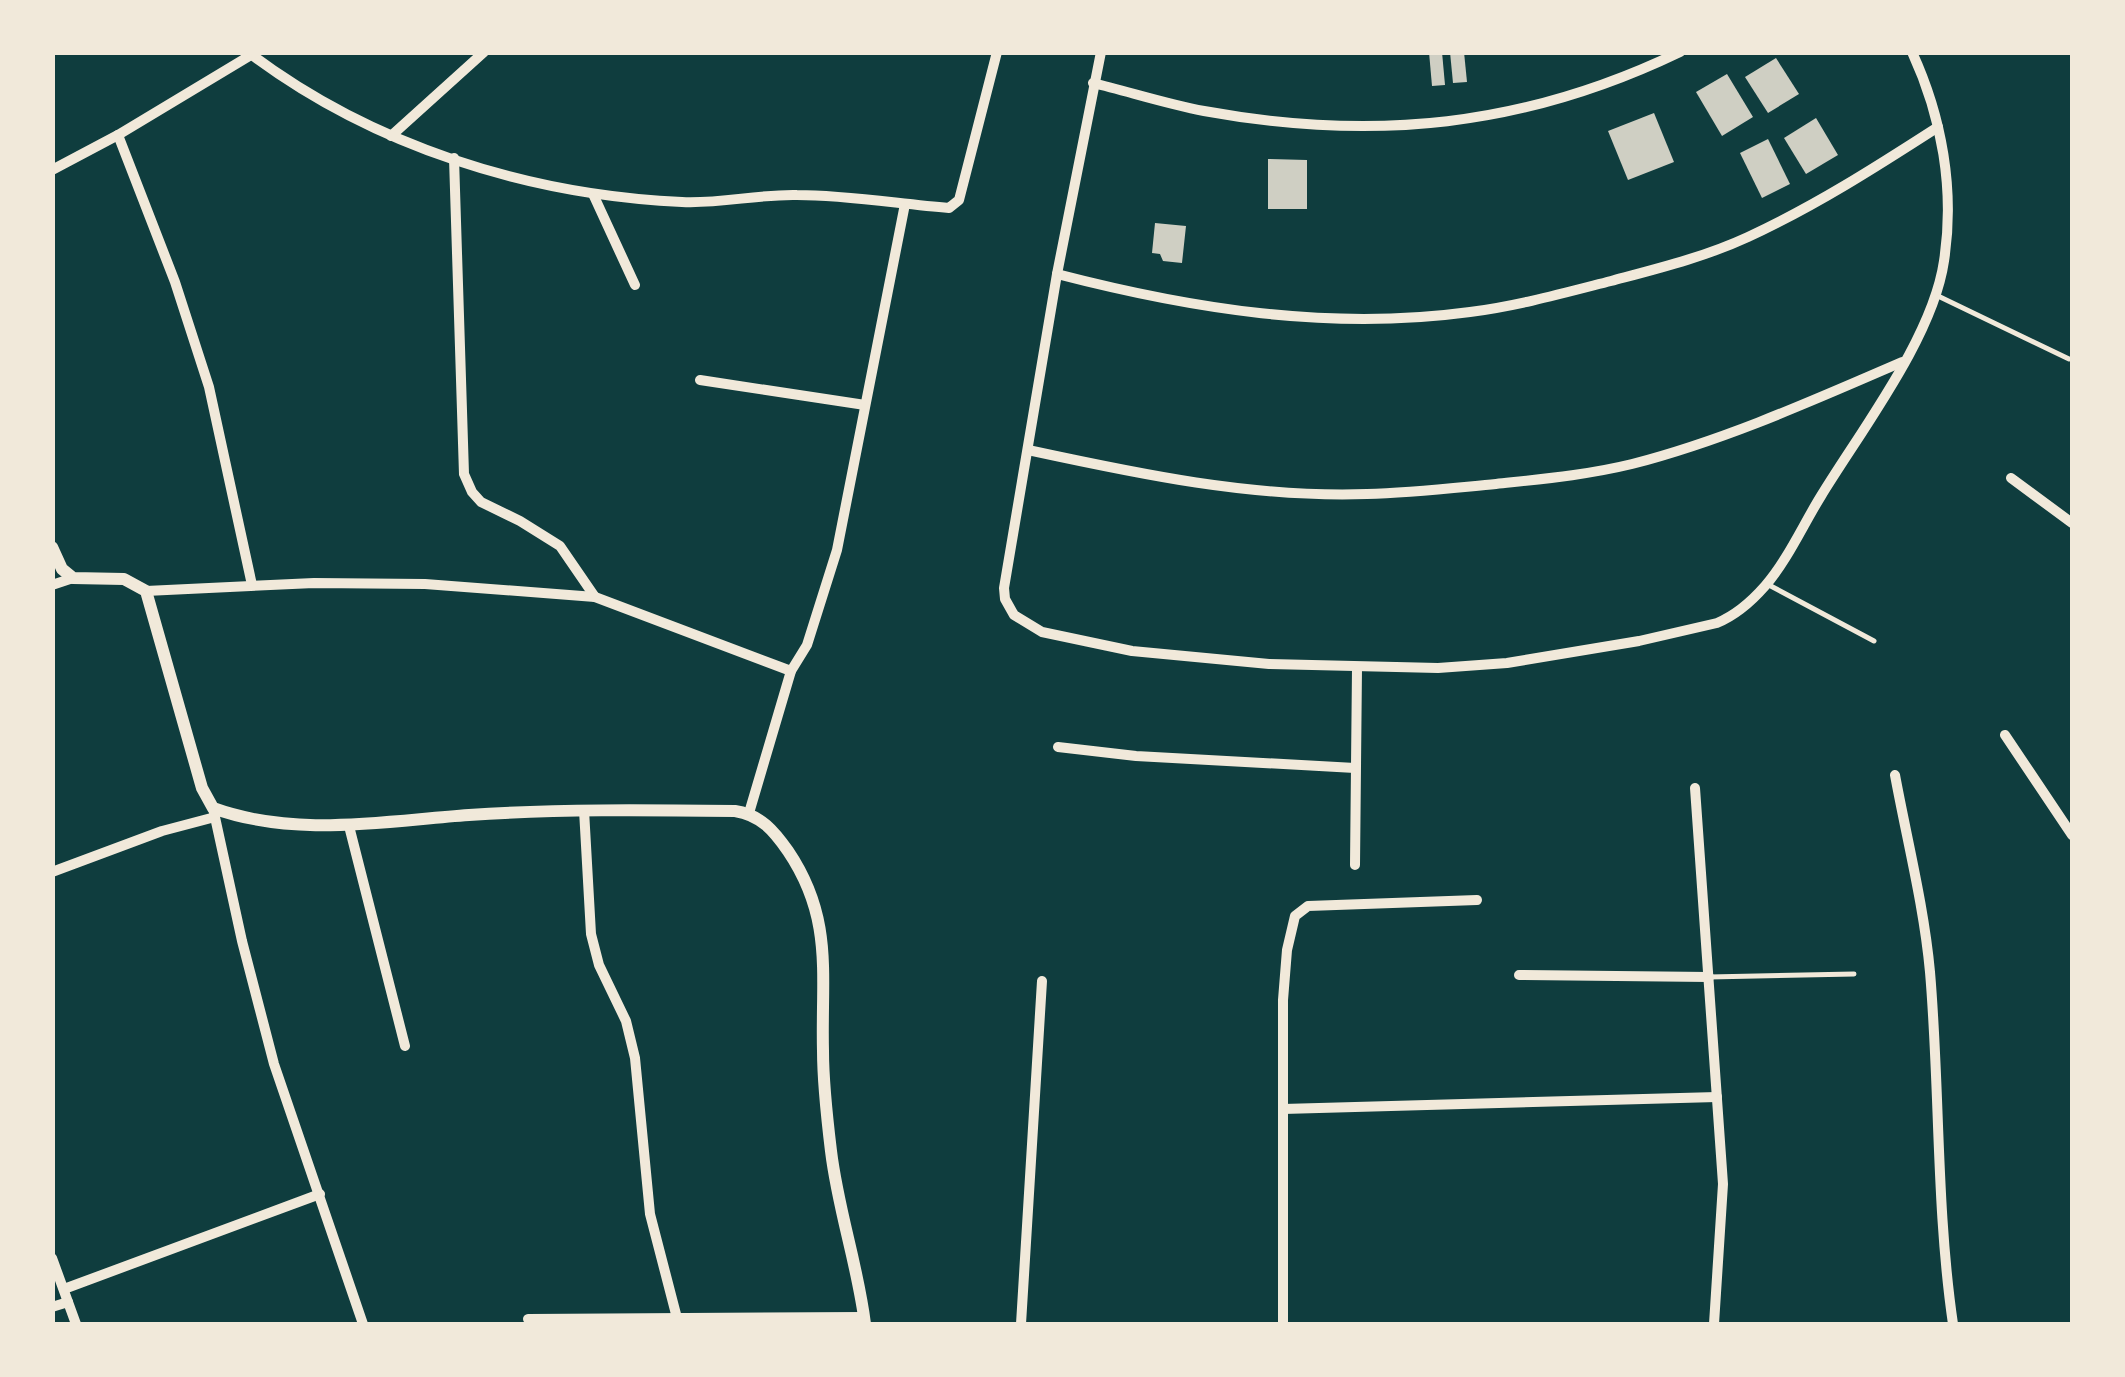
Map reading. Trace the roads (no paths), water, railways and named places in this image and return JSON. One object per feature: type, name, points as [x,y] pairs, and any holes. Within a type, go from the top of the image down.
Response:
[{"type":"street","points":[[392,136],[484,52]]},
{"type":"street","points":[[52,170],[118,135],[249,54],[299,88],[392,136],[528,183],[684,202],[800,194],[949,208],[959,200],[997,52]]},
{"type":"street","points":[[1101,52],[1057,274],[1004,588],[1010,609],[1027,626],[1132,651],[1356,668],[1507,663],[1639,640],[1734,616],[1767,584],[1904,361],[1938,296],[1949,215],[1948,178],[1938,127],[1912,52]]},
{"type":"street","points":[[1093,83],[1241,117],[1340,128],[1378,127],[1531,108],[1586,92],[1680,52]]},
{"type":"street","points":[[1057,274],[1174,302],[1299,318],[1470,312],[1559,295],[1650,271],[1744,239],[1837,192],[1938,127]]},
{"type":"street","points":[[118,135],[169,266],[209,387],[252,584]]},
{"type":"street","points":[[454,158],[464,474],[481,502],[520,520],[560,546],[594,597]]},
{"type":"street","points":[[594,194],[634,285]]},
{"type":"street","points":[[749,813],[790,670],[807,645],[828,586],[905,204]]},
{"type":"street","points":[[1028,450],[1172,480],[1254,489],[1365,494],[1492,484],[1592,473],[1667,454],[1784,413],[1904,361]]},
{"type":"street","points":[[700,380],[865,405]]},
{"type":"street","points":[[2011,478],[2072,523]]},
{"type":"street","points":[[52,547],[62,569],[73,578]]},
{"type":"street","points":[[52,586],[73,578],[124,579],[146,591],[252,584],[425,584],[594,597],[790,670]]},
{"type":"street","points":[[146,591],[202,788],[214,813],[274,1064],[363,1324]]},
{"type":"street","points":[[1354,865],[1356,668]]},
{"type":"street","points":[[2004,735],[2072,835]]},
{"type":"street","points":[[1058,747],[1136,756],[1356,768]]},
{"type":"street","points":[[1895,775],[1930,966],[1938,1156],[1953,1324]]},
{"type":"street","points":[[1695,788],[1723,1184],[1714,1324]]},
{"type":"street","points":[[52,872],[214,813],[255,821],[349,826],[584,810],[749,813],[764,822],[795,862],[820,918],[825,950],[822,1052],[826,1112],[835,1190],[864,1321],[528,1320]]},
{"type":"street","points":[[584,810],[591,934],[600,965],[626,1021],[635,1058],[650,1214],[678,1318]]},
{"type":"street","points":[[349,826],[405,1046]]},
{"type":"street","points":[[1283,1324],[1284,974],[1295,916],[1308,906],[1477,900]]},
{"type":"street","points":[[1520,975],[1709,977]]},
{"type":"street","points":[[1021,1324],[1042,981]]},
{"type":"street","points":[[1283,1109],[1717,1098]]},
{"type":"street","points":[[64,1288],[320,1194]]},
{"type":"street","points":[[52,1258],[76,1324]]},
{"type":"street","points":[[52,1307],[68,1302]]},
{"type":"lane","points":[[1938,296],[2069,360]]},
{"type":"lane","points":[[1767,584],[1874,641]]},
{"type":"lane","points":[[1709,977],[1854,974]]}]
